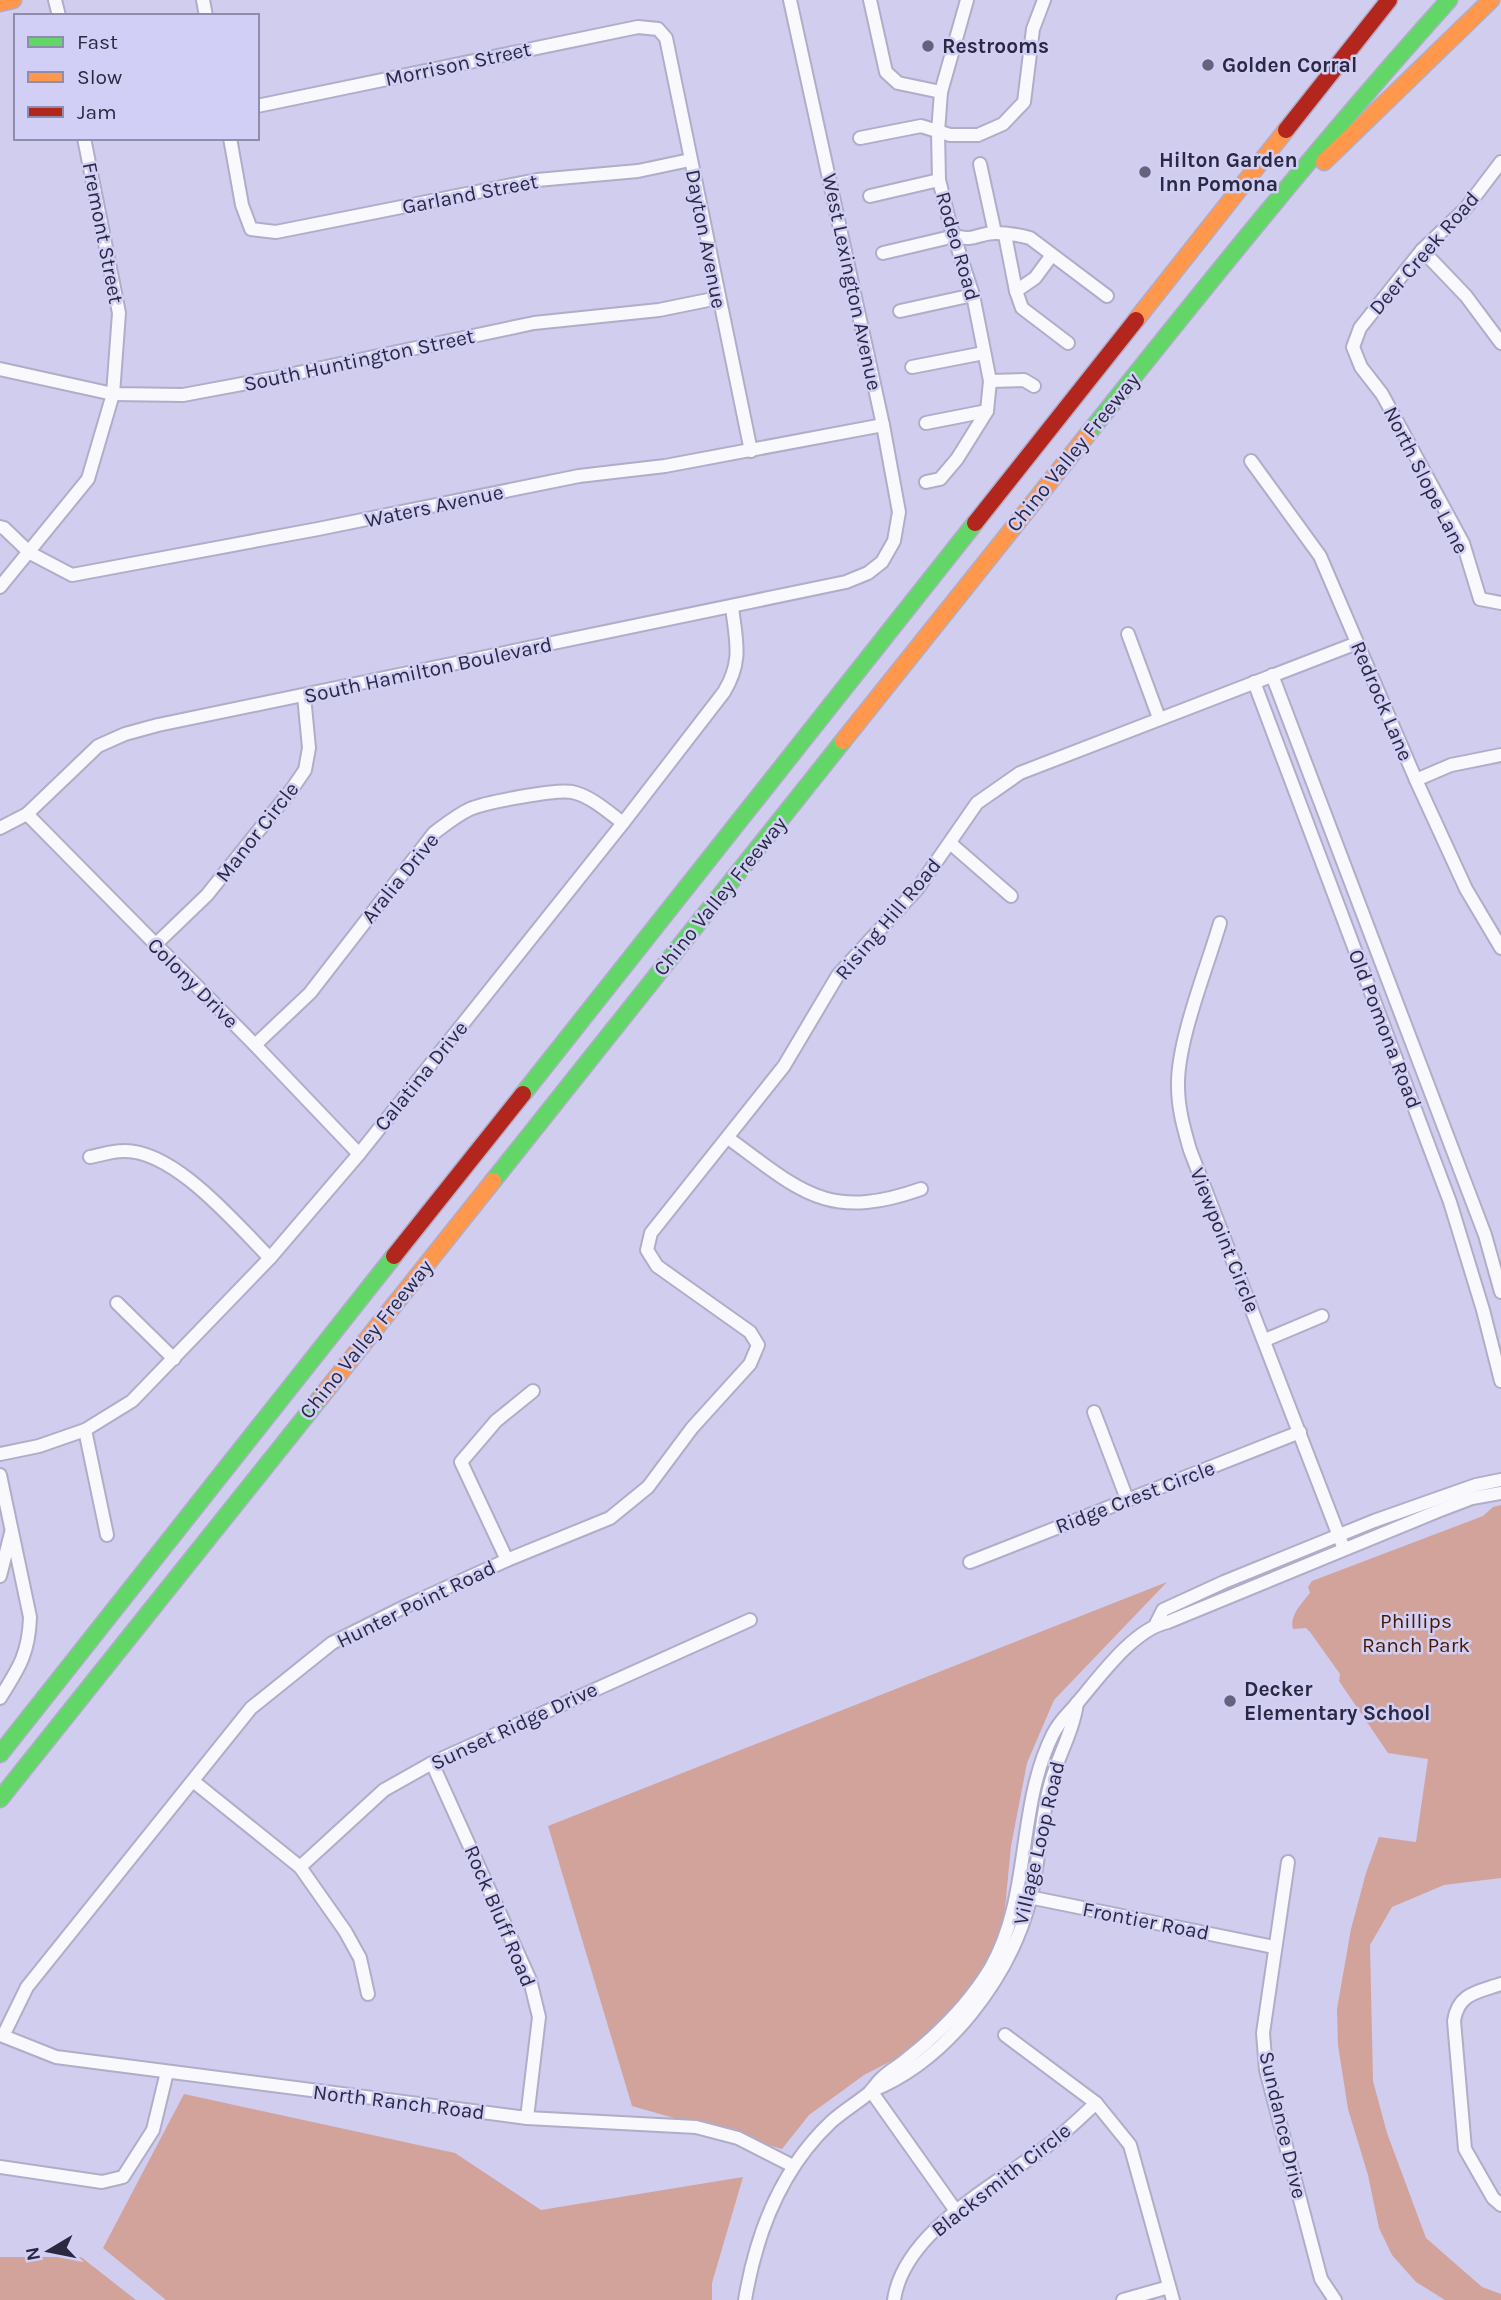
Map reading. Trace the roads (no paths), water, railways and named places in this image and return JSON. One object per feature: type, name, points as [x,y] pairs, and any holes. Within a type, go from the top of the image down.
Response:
[{"type":"main road","points":[[0,3],[13,0]]},
{"type":"main road","points":[[1158,292],[1373,0]]},
{"type":"main road","name":"Chino Valley Freeway","points":[[0,1754],[1389,0]]},
{"type":"main road","name":"Chino Valley Freeway","points":[[0,1799],[1240,243],[1448,0]]},
{"type":"main road","points":[[1240,243],[1492,0]]},
{"type":"street","name":"West Lexington Avenue","points":[[790,0],[883,425],[899,512],[894,541],[882,562]]},
{"type":"street","points":[[870,0],[886,72],[898,83],[941,92]]},
{"type":"street","name":"Rodeo Road","points":[[926,482],[940,479],[964,448],[987,411],[990,381],[973,295],[939,180],[941,92],[967,0]]},
{"type":"street","points":[[860,138],[920,126],[950,135],[978,135],[1003,124],[1024,102],[1032,29],[1044,0]]},
{"type":"street","name":"Morrison Street","points":[[259,106],[638,27],[658,29]]},
{"type":"street","name":"Dayton Avenue","points":[[658,29],[666,38],[751,451]]},
{"type":"street","name":"Fremont Street","points":[[0,587],[88,479],[113,394],[119,313],[84,140]]},
{"type":"street","name":"Garland Street","points":[[230,140],[242,205],[251,229],[276,232],[537,180],[638,171],[690,160]]},
{"type":"street","name":"Deer Creek Road","points":[[1353,347],[1360,328],[1422,250],[1466,208],[1501,162]]},
{"type":"street","points":[[980,164],[1016,292],[1023,308],[1068,343]]},
{"type":"street","points":[[870,196],[939,180]]},
{"type":"street","points":[[883,253],[955,236],[966,240],[1015,234],[1030,239],[1107,296]]},
{"type":"street","points":[[1422,250],[1466,296],[1501,344]]},
{"type":"street","points":[[1016,292],[1035,278],[1052,255]]},
{"type":"street","points":[[900,311],[973,295]]},
{"type":"street","name":"South Huntington Street","points":[[0,369],[113,394],[184,395],[534,323],[659,310],[718,298]]},
{"type":"street","name":"North Slope Lane","points":[[1353,347],[1360,367],[1382,394],[1463,543],[1480,599],[1501,603]]},
{"type":"street","points":[[912,367],[984,353]]},
{"type":"street","points":[[990,381],[1024,380],[1034,386]]},
{"type":"street","points":[[926,423],[987,411]]},
{"type":"street","name":"Waters Avenue","points":[[0,527],[30,553],[72,575],[579,476],[665,466],[883,425]]},
{"type":"street","name":"Redrock Lane","points":[[1251,461],[1320,556],[1466,889],[1494,923],[1501,948]]},
{"type":"street","name":"South Hamilton Boulevard","points":[[0,828],[27,814],[98,747],[125,734],[846,582],[868,573],[882,562]]},
{"type":"street","name":"Calatina Drive","points":[[0,1454],[39,1446],[85,1430],[132,1401],[270,1258],[359,1154],[724,692],[735,675],[738,653],[732,607]]},
{"type":"street","points":[[1128,634],[1159,718]]},
{"type":"street","name":"Rising Hill Road","points":[[758,1345],[750,1332],[732,1317],[657,1266],[647,1250],[651,1233],[784,1066],[838,975],[918,888],[977,803],[1020,773],[1357,643]]},
{"type":"street","name":"Old Pomona Road","points":[[1272,675],[1485,1235],[1501,1292]]},
{"type":"street","name":"Old Pomona Road","points":[[1254,682],[1450,1202],[1483,1310],[1501,1381]]},
{"type":"street","name":"Manor Circle","points":[[155,945],[207,895],[292,789],[304,770],[309,748],[304,696]]},
{"type":"street","points":[[1416,780],[1451,765],[1501,755]]},
{"type":"street","name":"Aralia Drive","points":[[255,1045],[310,993],[434,833],[452,818],[472,808],[557,791],[574,792],[591,800],[623,823]]},
{"type":"street","name":"Colony Drive","points":[[27,814],[359,1154]]},
{"type":"street","points":[[950,843],[1011,896]]},
{"type":"street","name":"Viewpoint Circle","points":[[1220,923],[1186,1036],[1178,1084],[1181,1119],[1190,1150],[1344,1549]]},
{"type":"street","points":[[728,1138],[807,1194],[853,1203],[878,1201],[921,1189]]},
{"type":"street","points":[[90,1157],[124,1151],[148,1156],[170,1166],[190,1180],[270,1258]]},
{"type":"street","points":[[117,1303],[174,1359]]},
{"type":"street","points":[[1265,1340],[1322,1316]]},
{"type":"street","name":"Hunter Point Road","points":[[3,2036],[27,1987],[251,1708],[332,1643],[507,1560],[611,1518],[648,1487],[692,1428],[750,1364],[758,1345]]},
{"type":"street","points":[[507,1560],[461,1462],[496,1421],[533,1391]]},
{"type":"street","points":[[1094,1412],[1127,1499]]},
{"type":"street","points":[[85,1430],[107,1535]]},
{"type":"street","name":"Ridge Crest Circle","points":[[970,1562],[1300,1432]]},
{"type":"street","points":[[0,1475],[30,1617],[29,1640],[17,1671],[0,1698]]},
{"type":"street","name":"Village Loop Road","points":[[1156,1624],[1163,1610],[1180,1601],[1339,1535],[1454,1492],[1501,1480]]},
{"type":"street","name":"Village Loop Road","points":[[745,2300],[751,2260],[763,2224],[793,2166],[831,2123],[871,2091],[886,2086],[922,2061],[958,2028],[975,2009],[1006,1960],[1058,1758],[1074,1722],[1077,1703],[1106,1668],[1140,1635],[1156,1624],[1168,1622],[1472,1499],[1501,1493]]},
{"type":"street","points":[[0,1576],[12,1527]]},
{"type":"street","name":"Sunset Ridge Drive","points":[[300,1867],[384,1790],[432,1763],[750,1620]]},
{"type":"street","name":"Rock Bluff Road","points":[[432,1763],[530,1980],[539,2017],[527,2118]]},
{"type":"street","points":[[193,1781],[300,1867],[345,1931],[360,1958],[368,1994]]},
{"type":"street","name":"Sundance Drive","points":[[1288,1862],[1263,2033],[1266,2070],[1321,2279],[1335,2300]]},
{"type":"street","name":"Frontier Road","points":[[1024,1896],[1274,1947]]},
{"type":"street","points":[[1501,1984],[1467,1996],[1456,2007],[1454,2021],[1465,2149],[1493,2198],[1501,2205]]},
{"type":"street","points":[[1005,2035],[1096,2103],[1130,2145],[1173,2300]]},
{"type":"street","name":"North Ranch Road","points":[[3,2036],[56,2057],[167,2072],[527,2118],[696,2127],[738,2138],[793,2166]]},
{"type":"street","points":[[0,2166],[102,2182],[123,2177],[153,2130],[167,2072]]},
{"type":"street","points":[[871,2091],[956,2211]]},
{"type":"street","name":"Blacksmith Circle","points":[[894,2300],[895,2289],[919,2245],[956,2211],[1053,2142],[1096,2103]]},
{"type":"street","points":[[1123,2300],[1169,2287]]},
{"type":"place","name":"Restrooms","points":[[928,46]]},
{"type":"place","name":"Golden Corral","points":[[1208,65]]},
{"type":"place","name":"Hilton Garden Inn Pomona","points":[[1145,172]]},
{"type":"place","name":"Decker Elementary School","points":[[1230,1701]]},
{"type":"park label","name":"Phillips Ranch Park","points":[[1416,1633]]}]
